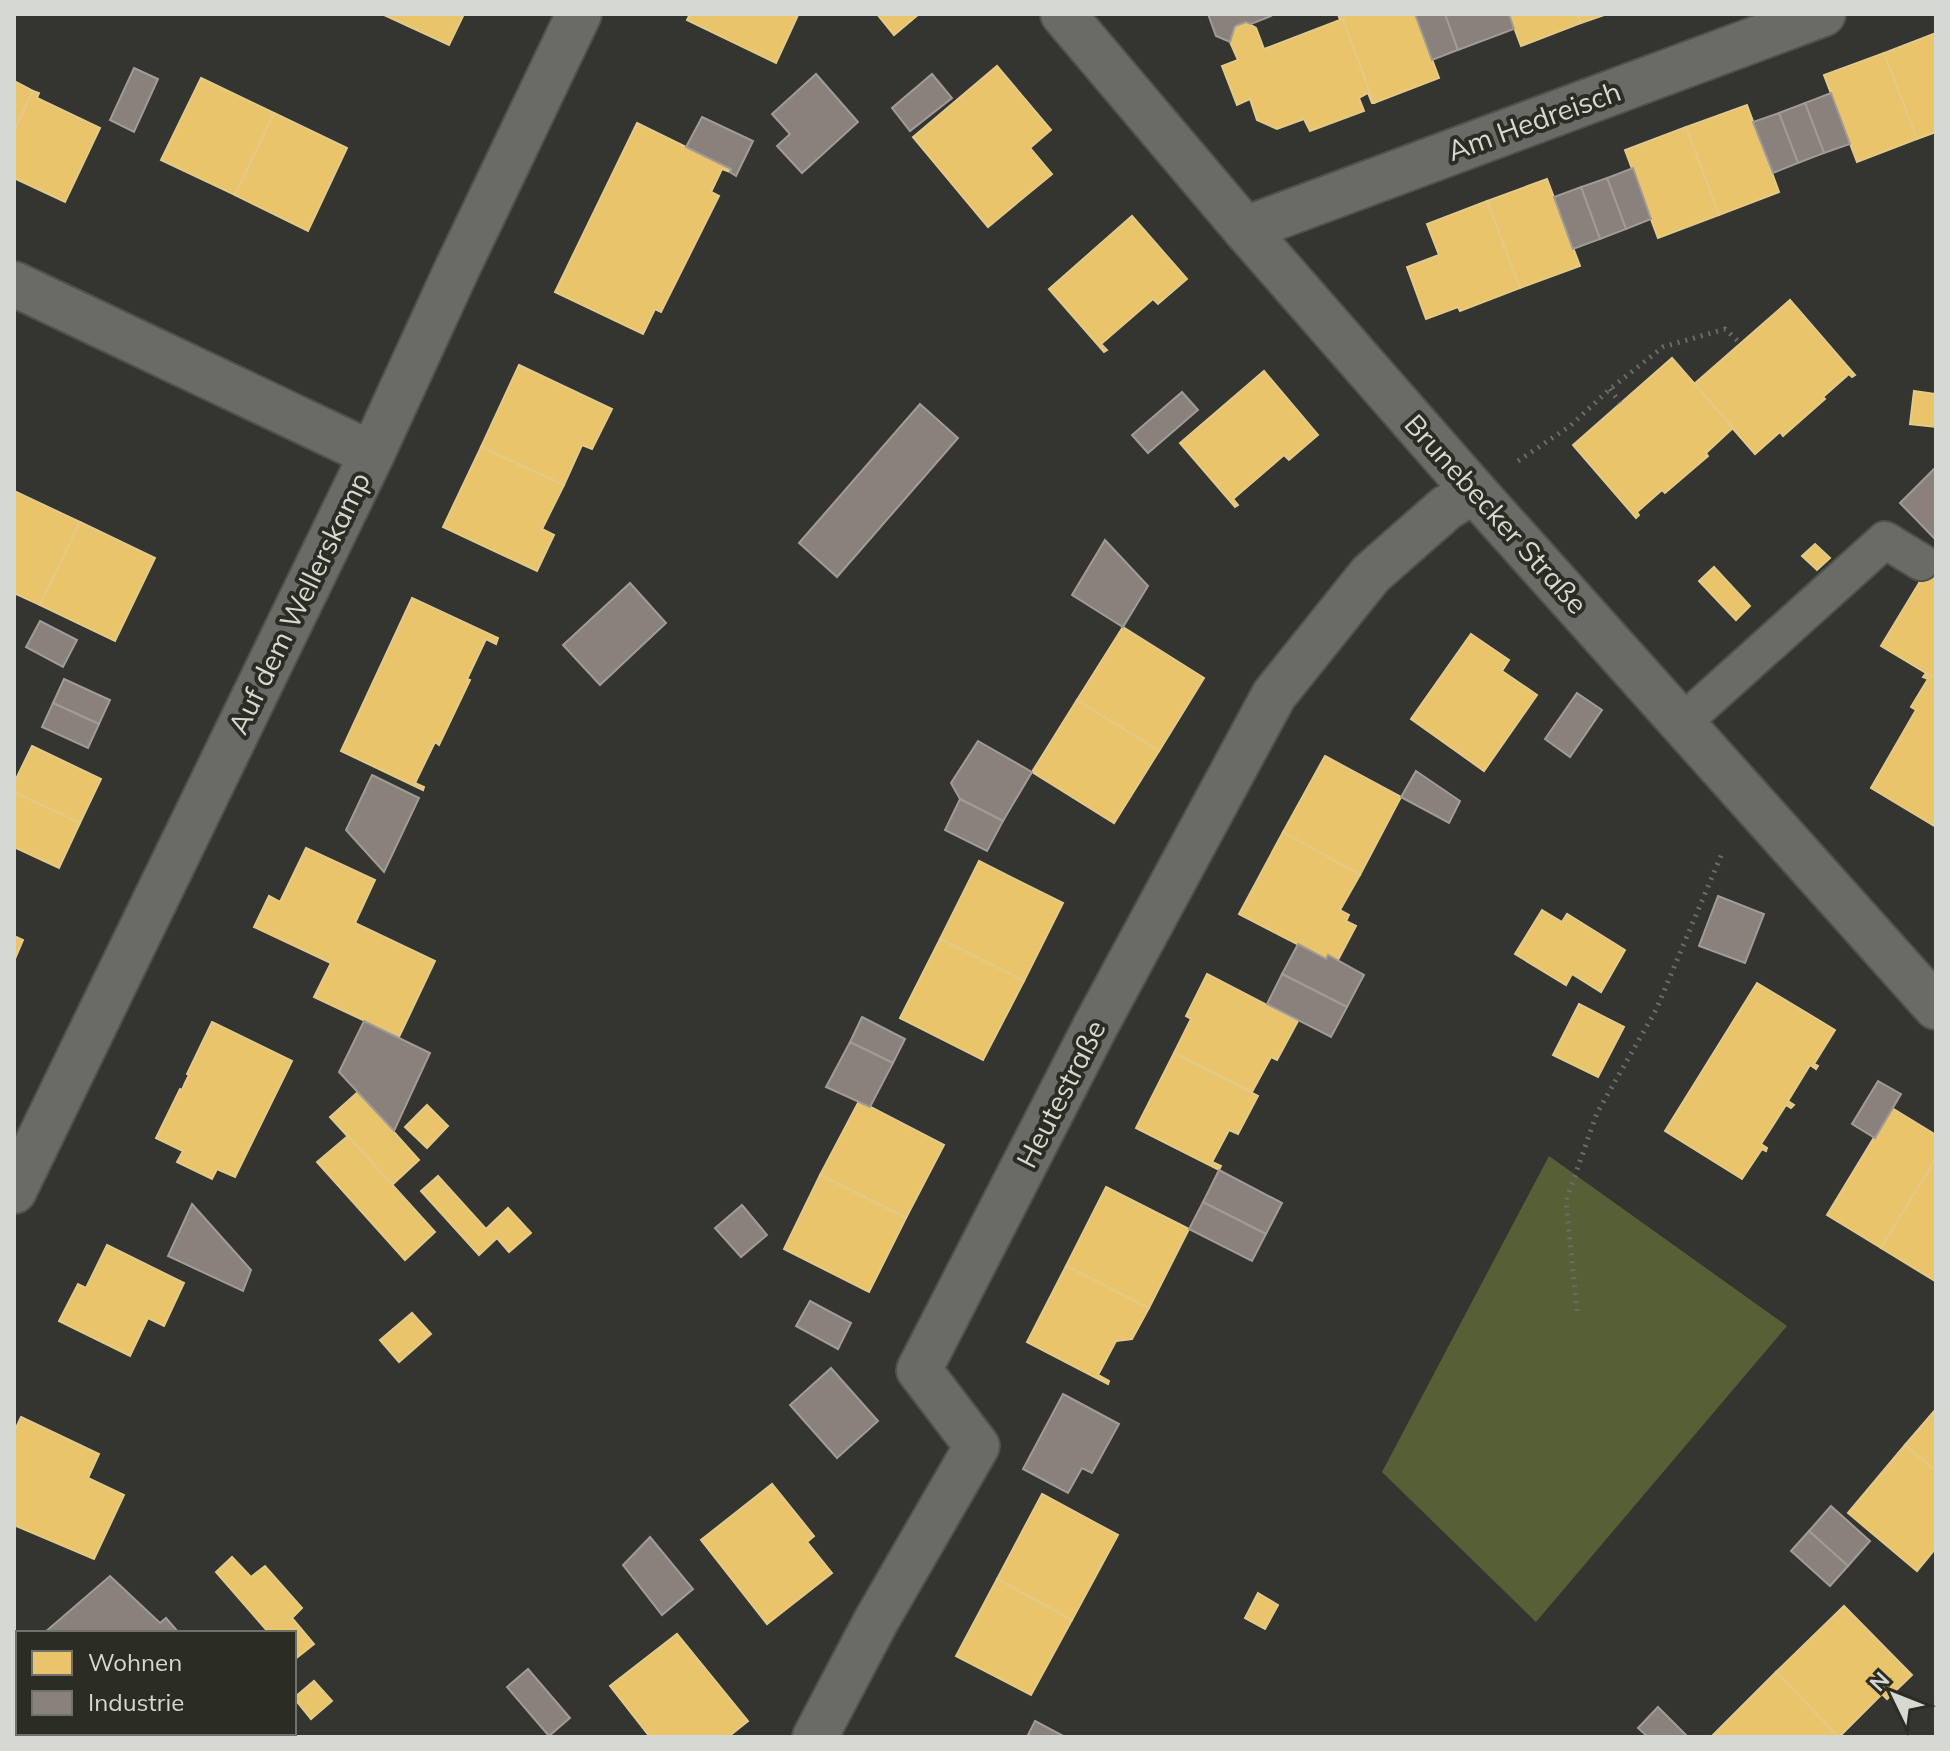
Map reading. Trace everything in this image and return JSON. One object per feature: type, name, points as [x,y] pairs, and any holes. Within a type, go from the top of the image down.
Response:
[{"type":"street","name":"Auf dem Wellerskamp","points":[[14,1191],[372,454],[579,14]]},
{"type":"street","name":"Brunebecker Straße","points":[[1063,14],[1245,229],[1474,491],[1936,1007]]},
{"type":"street","name":"Am Hedreisch","points":[[1245,229],[1823,14]]},
{"type":"street","points":[[14,284],[372,454]]},
{"type":"street","name":"Heutestraße","points":[[815,1737],[876,1621],[977,1446],[919,1370],[1095,1027],[1274,695],[1371,574],[1446,508],[1474,491]]},
{"type":"lane","points":[[1683,722],[1885,540],[1921,562]]},
{"type":"path","points":[[1474,491],[1570,426],[1663,347],[1725,329],[1740,343]]},
{"type":"path","points":[[1610,389],[1620,403]]},
{"type":"path","points":[[1577,1311],[1566,1201],[1597,1113],[1656,1010],[1747,794]]},
{"type":"green space","points":[[1549,1156],[1787,1326],[1536,1622],[1382,1472]]},
{"type":"building: Wohnen","points":[[382,14],[464,14],[449,45]]},
{"type":"building: Wohnen","points":[[690,14],[798,15],[776,63],[687,20]]},
{"type":"building: Wohnen","points":[[877,14],[919,14],[894,35]]},
{"type":"building: Wohnen","points":[[1338,14],[1341,14],[1374,103],[1368,93],[1359,98],[1364,111],[1310,131],[1304,119],[1277,129],[1257,120],[1250,99],[1237,105],[1222,66],[1238,60],[1230,42],[1235,26],[1246,22],[1256,28],[1264,49],[1340,20]]},
{"type":"building: Wohnen","points":[[1341,14],[1415,14],[1439,78],[1374,103]]},
{"type":"building: Wohnen","points":[[1509,14],[1577,14],[1581,23],[1521,46]]},
{"type":"building: Wohnen","points":[[1577,14],[1607,14],[1581,23]]},
{"type":"building: Wohnen","points":[[1936,33],[1936,132],[1917,139],[1884,53]]},
{"type":"building: Wohnen","points":[[1884,53],[1917,139],[1857,162],[1824,75]]},
{"type":"building: Wohnen","points":[[997,66],[1051,130],[1030,148],[1052,174],[988,227],[913,137]]},
{"type":"building: Wohnen","points":[[201,78],[274,113],[235,195],[161,160]]},
{"type":"building: Wohnen","points":[[14,81],[33,91],[14,131]]},
{"type":"building: Wohnen","points":[[33,91],[39,93],[37,98],[100,128],[65,202],[14,178],[14,131]]},
{"type":"building: Wohnen","points":[[1747,105],[1779,192],[1719,215],[1686,127]]},
{"type":"building: Wohnen","points":[[274,113],[347,148],[308,231],[235,195]]},
{"type":"building: Wohnen","points":[[637,123],[731,169],[730,172],[722,169],[711,192],[719,196],[661,312],[655,309],[643,334],[555,292]]},
{"type":"building: Wohnen","points":[[1686,127],[1719,215],[1658,238],[1625,150]]},
{"type":"building: Wohnen","points":[[1547,179],[1580,266],[1520,288],[1487,201]]},
{"type":"building: Wohnen","points":[[1487,201],[1520,288],[1460,311],[1458,307],[1426,319],[1407,267],[1439,255],[1427,224]]},
{"type":"building: Wohnen","points":[[1132,216],[1187,279],[1158,304],[1153,299],[1101,344],[1107,350],[1104,352],[1049,289]]},
{"type":"building: Wohnen","points":[[1790,300],[1855,375],[1852,377],[1849,374],[1783,436],[1780,432],[1755,454],[1694,384]]},
{"type":"building: Wohnen","points":[[1672,358],[1733,428],[1706,453],[1708,456],[1665,493],[1662,490],[1637,512],[1639,515],[1636,518],[1573,445]]},
{"type":"building: Wohnen","points":[[519,365],[612,409],[592,449],[582,445],[564,485],[481,447]]},
{"type":"building: Wohnen","points":[[1264,371],[1318,435],[1289,460],[1284,455],[1233,499],[1238,505],[1235,507],[1180,443]]},
{"type":"building: Wohnen","points":[[1914,391],[1936,394],[1936,427],[1910,424]]},
{"type":"building: Wohnen","points":[[481,447],[564,485],[542,529],[554,535],[537,571],[443,527]]},
{"type":"building: Wohnen","points":[[14,491],[80,522],[40,605],[14,593]]},
{"type":"building: Wohnen","points":[[80,522],[155,558],[115,641],[40,605]]},
{"type":"building: Wohnen","points":[[1815,544],[1830,558],[1817,570],[1802,556]]},
{"type":"building: Wohnen","points":[[1936,555],[1936,679],[1881,646]]},
{"type":"building: Wohnen","points":[[1714,567],[1750,606],[1736,620],[1699,581]]},
{"type":"building: Wohnen","points":[[412,598],[498,638],[496,644],[486,639],[439,745],[435,742],[415,783],[424,787],[423,790],[341,751]]},
{"type":"building: Wohnen","points":[[1123,627],[1204,678],[1159,751],[1077,700]]},
{"type":"building: Wohnen","points":[[1471,634],[1509,660],[1502,671],[1537,695],[1484,771],[1411,719]]},
{"type":"building: Wohnen","points":[[1926,673],[1936,679],[1936,827],[1871,788],[1916,710],[1911,707],[1928,679],[1923,677]]},
{"type":"building: Wohnen","points":[[1077,700],[1159,751],[1114,823],[1032,772]]},
{"type":"building: Wohnen","points":[[32,746],[101,779],[80,823],[14,792],[14,783]]},
{"type":"building: Wohnen","points":[[1325,756],[1401,797],[1360,875],[1283,832]]},
{"type":"building: Wohnen","points":[[14,792],[80,823],[59,868],[14,847]]},
{"type":"building: Wohnen","points":[[1283,832],[1360,875],[1340,910],[1349,915],[1346,921],[1356,926],[1338,960],[1328,955],[1326,959],[1239,914]]},
{"type":"building: Wohnen","points":[[306,848],[375,880],[355,923],[435,961],[399,1037],[314,997],[331,963],[254,927],[269,896],[280,902]]},
{"type":"building: Wohnen","points":[[979,861],[1063,903],[1024,981],[940,939]]},
{"type":"building: Wohnen","points":[[1542,910],[1562,922],[1567,914],[1625,950],[1601,992],[1572,974],[1566,985],[1515,954]]},
{"type":"building: Wohnen","points":[[14,936],[23,940],[14,961]]},
{"type":"building: Wohnen","points":[[940,939],[1024,981],[983,1060],[900,1018]]},
{"type":"building: Wohnen","points":[[1207,974],[1298,1021],[1277,1060],[1271,1057],[1252,1092],[1174,1053],[1191,1019],[1186,1016]]},
{"type":"building: Wohnen","points":[[1757,983],[1835,1030],[1814,1064],[1818,1066],[1816,1069],[1810,1065],[1788,1101],[1794,1105],[1791,1108],[1786,1105],[1761,1144],[1767,1148],[1766,1151],[1762,1149],[1742,1179],[1665,1131]]},
{"type":"building: Wohnen","points":[[1579,1004],[1624,1027],[1598,1077],[1553,1055]]},
{"type":"building: Wohnen","points":[[212,1022],[292,1061],[235,1177],[217,1169],[212,1179],[177,1162],[183,1151],[156,1138],[182,1090]]},
{"type":"building: Wohnen","points":[[1174,1053],[1258,1096],[1238,1134],[1229,1130],[1212,1162],[1221,1166],[1219,1170],[1136,1128]]},
{"type":"building: Wohnen","points":[[358,1092],[419,1160],[392,1185],[330,1117]]},
{"type":"building: Wohnen","points":[[859,1101],[944,1145],[906,1218],[820,1175]]},
{"type":"building: Wohnen","points":[[427,1105],[448,1126],[427,1148],[405,1127]]},
{"type":"building: Wohnen","points":[[1892,1108],[1936,1135],[1936,1158],[1881,1248],[1827,1215]]},
{"type":"building: Wohnen","points":[[348,1136],[435,1232],[405,1260],[317,1162]]},
{"type":"building: Wohnen","points":[[1936,1158],[1936,1280],[1935,1281],[1881,1248]]},
{"type":"building: Wohnen","points":[[820,1175],[906,1218],[869,1292],[784,1249]]},
{"type":"building: Wohnen","points":[[438,1176],[486,1229],[508,1208],[531,1233],[509,1252],[497,1238],[479,1255],[421,1191]]},
{"type":"building: Wohnen","points":[[1106,1187],[1189,1229],[1149,1308],[1066,1266]]},
{"type":"building: Wohnen","points":[[107,1245],[184,1283],[164,1326],[148,1318],[130,1356],[59,1321],[78,1284],[86,1288]]},
{"type":"building: Wohnen","points":[[1066,1266],[1149,1308],[1132,1339],[1116,1341],[1098,1375],[1109,1381],[1108,1384],[1027,1342]]},
{"type":"building: Wohnen","points":[[412,1313],[431,1334],[399,1362],[380,1340]]},
{"type":"building: Wohnen","points":[[1936,1409],[1936,1471],[1905,1445]]},
{"type":"building: Wohnen","points":[[21,1417],[99,1454],[88,1478],[124,1495],[94,1559],[14,1525],[14,1432]]},
{"type":"building: Wohnen","points":[[1905,1445],[1936,1471],[1936,1548],[1917,1571],[1848,1513]]},
{"type":"building: Wohnen","points":[[772,1484],[814,1536],[807,1542],[832,1573],[767,1624],[701,1540]]},
{"type":"building: Wohnen","points":[[1042,1494],[1118,1535],[1072,1620],[997,1579]]},
{"type":"building: Wohnen","points":[[232,1557],[251,1577],[265,1566],[302,1608],[292,1618],[314,1644],[296,1658],[296,1631],[267,1631],[216,1572]]},
{"type":"building: Wohnen","points":[[997,1579],[1072,1620],[1031,1695],[956,1656]]},
{"type":"building: Wohnen","points":[[1258,1593],[1278,1605],[1265,1629],[1245,1618]]},
{"type":"building: Wohnen","points":[[1844,1606],[1912,1675],[1887,1699],[1882,1694],[1839,1737],[1776,1672]]},
{"type":"building: Wohnen","points":[[677,1634],[748,1721],[728,1737],[650,1737],[610,1686]]},
{"type":"building: Wohnen","points":[[1776,1672],[1839,1737],[1711,1737]]},
{"type":"building: Wohnen","points":[[314,1681],[332,1701],[311,1719],[296,1696]]},
{"type":"building: Industrie","points":[[1208,14],[1271,16],[1235,26],[1230,42],[1216,36]]},
{"type":"building: Industrie","points":[[1415,14],[1445,14],[1458,50],[1432,60]]},
{"type":"building: Industrie","points":[[1445,14],[1509,14],[1514,29],[1458,50]]},
{"type":"building: Industrie","points":[[134,68],[158,79],[134,132],[110,120]]},
{"type":"building: Industrie","points":[[816,74],[858,122],[802,173],[777,146],[790,134],[772,114]]},
{"type":"building: Industrie","points":[[932,74],[952,98],[910,131],[892,108]]},
{"type":"building: Industrie","points":[[1831,93],[1850,144],[1824,153],[1805,103]]},
{"type":"building: Industrie","points":[[1805,103],[1824,153],[1798,163],[1779,113]]},
{"type":"building: Industrie","points":[[1779,113],[1798,163],[1773,173],[1753,122]]},
{"type":"building: Industrie","points":[[702,117],[753,141],[736,176],[730,172],[731,169],[686,147]]},
{"type":"building: Industrie","points":[[1633,168],[1651,219],[1626,229],[1607,178]]},
{"type":"building: Industrie","points":[[1607,178],[1626,229],[1600,239],[1581,187]]},
{"type":"building: Industrie","points":[[1581,187],[1600,239],[1573,249],[1554,197]]},
{"type":"building: Industrie","points":[[1182,392],[1198,410],[1148,453],[1132,435]]},
{"type":"building: Industrie","points":[[920,404],[958,438],[837,577],[799,543]]},
{"type":"building: Industrie","points":[[1936,468],[1936,540],[1900,503]]},
{"type":"building: Industrie","points":[[1105,540],[1148,586],[1123,627],[1072,595]]},
{"type":"building: Industrie","points":[[630,583],[666,623],[600,685],[563,645]]},
{"type":"building: Industrie","points":[[40,621],[77,640],[63,667],[26,647]]},
{"type":"building: Industrie","points":[[64,679],[110,700],[99,724],[53,703]]},
{"type":"building: Industrie","points":[[1577,693],[1602,710],[1570,757],[1545,739]]},
{"type":"building: Industrie","points":[[53,703],[99,724],[88,748],[42,727]]},
{"type":"building: Industrie","points":[[978,741],[1032,772],[1003,821],[960,799],[951,783]]},
{"type":"building: Industrie","points":[[1416,771],[1460,801],[1449,823],[1401,797]]},
{"type":"building: Industrie","points":[[372,775],[419,798],[384,872],[346,830]]},
{"type":"building: Industrie","points":[[960,799],[1003,821],[987,851],[945,830]]},
{"type":"building: Industrie","points":[[1718,896],[1764,914],[1745,963],[1699,946]]},
{"type":"building: Industrie","points":[[1298,944],[1326,959],[1328,955],[1364,975],[1347,1007],[1282,974]]},
{"type":"building: Industrie","points":[[1282,974],[1347,1007],[1331,1037],[1267,1004]]},
{"type":"building: Industrie","points":[[862,1017],[905,1039],[893,1063],[850,1042]]},
{"type":"building: Industrie","points":[[364,1021],[430,1053],[394,1131],[339,1072]]},
{"type":"building: Industrie","points":[[850,1042],[893,1063],[870,1107],[826,1087]]},
{"type":"building: Industrie","points":[[1878,1081],[1901,1094],[1875,1138],[1852,1124]]},
{"type":"building: Industrie","points":[[1219,1170],[1282,1203],[1266,1234],[1203,1202]]},
{"type":"building: Industrie","points":[[1203,1202],[1266,1234],[1252,1261],[1189,1229]]},
{"type":"building: Industrie","points":[[192,1204],[251,1270],[243,1291],[168,1256]]},
{"type":"building: Industrie","points":[[742,1205],[767,1235],[741,1257],[715,1228]]},
{"type":"building: Industrie","points":[[810,1301],[851,1323],[838,1349],[796,1326]]},
{"type":"building: Industrie","points":[[831,1368],[878,1421],[837,1458],[790,1405]]},
{"type":"building: Industrie","points":[[1063,1394],[1119,1424],[1092,1473],[1082,1468],[1068,1493],[1023,1469]]},
{"type":"building: Industrie","points":[[1831,1506],[1870,1541],[1848,1566],[1809,1531]]},
{"type":"building: Industrie","points":[[1809,1531],[1848,1566],[1830,1586],[1791,1551]]},
{"type":"building: Industrie","points":[[650,1537],[693,1589],[662,1615],[623,1565]]},
{"type":"building: Industrie","points":[[110,1576],[160,1623],[166,1618],[177,1631],[46,1631]]},
{"type":"building: Industrie","points":[[528,1669],[570,1718],[549,1736],[507,1687]]},
{"type":"building: Industrie","points":[[1658,1707],[1688,1737],[1648,1737],[1638,1728]]},
{"type":"building: Industrie","points":[[1035,1721],[1065,1737],[1027,1737]]},
{"type":"building: Industrie","points":[[131,1735],[158,1735],[156,1737]]}]
